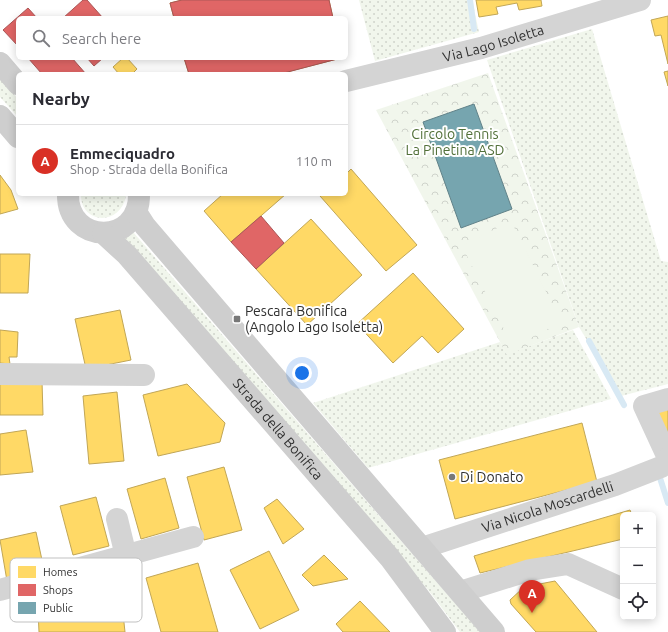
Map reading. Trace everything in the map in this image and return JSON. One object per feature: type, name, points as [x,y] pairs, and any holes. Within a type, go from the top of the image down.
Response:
[{"type":"main road","points":[[0,63],[16,82]]},
{"type":"main road","points":[[0,116],[16,135]]},
{"type":"main road","points":[[66,196],[70,210],[80,224],[95,232],[103,233],[112,232],[126,225],[139,199]]},
{"type":"main road","points":[[139,199],[148,230],[494,632]]},
{"type":"main road","name":"Strada della Bonifica","points":[[103,233],[127,255],[390,558],[445,632]]},
{"type":"street","name":"Via Lago Isoletta","points":[[348,81],[481,48],[640,0]]},
{"type":"street","points":[[0,374],[144,375]]},
{"type":"street","name":"Via Nicola Moscardelli","points":[[422,548],[615,485],[661,467],[666,463],[668,458],[644,406],[668,399]]},
{"type":"street","points":[[117,519],[126,556]]},
{"type":"street","points":[[119,558],[193,538]]},
{"type":"street","points":[[460,592],[530,570],[568,564],[620,588]]},
{"type":"street","points":[[0,590],[10,587]]},
{"type":"green space","points":[[359,0],[472,0],[479,32],[375,61]]},
{"type":"green space","points":[[592,29],[661,261],[668,262],[668,384],[621,396],[579,327],[487,60]]},
{"type":"green space","name":"Circolo Tennis La Pinetina ASD","points":[[488,73],[579,327],[507,355],[376,110]]},
{"type":"green space","points":[[0,78],[16,97],[16,115],[0,97]]},
{"type":"green space","points":[[81,196],[126,196],[122,206],[116,213],[109,217],[101,218],[93,216],[82,204]]},
{"type":"green space","points":[[511,221],[561,322],[513,347],[462,246]]},
{"type":"green space","points":[[133,232],[480,632],[460,632],[429,591],[123,240]]},
{"type":"green space","points":[[573,330],[611,399],[368,468],[313,403],[500,342],[507,354]]},
{"type":"building: Homes","points":[[182,0],[231,0],[235,16],[173,16],[170,3]]},
{"type":"building: Homes","points":[[265,0],[329,0],[333,16],[269,16]]},
{"type":"building: Homes","points":[[476,0],[541,0],[542,6],[519,10],[517,3],[496,7],[498,14],[479,17]]},
{"type":"building: Homes","points":[[668,16],[668,64],[661,35],[655,36],[651,20]]},
{"type":"building: Homes","points":[[121,60],[129,60],[137,69],[134,72],[117,72],[113,67]]},
{"type":"building: Homes","points":[[185,60],[207,60],[208,63],[221,60],[248,60],[251,72],[188,72]]},
{"type":"building: Homes","points":[[280,60],[333,60],[287,72],[283,72]]},
{"type":"building: Homes","points":[[668,71],[668,86],[664,72]]},
{"type":"building: Homes","points":[[351,169],[417,245],[386,271],[320,196],[348,196],[348,172]]},
{"type":"building: Homes","points":[[0,175],[11,190],[18,209],[0,214]]},
{"type":"building: Homes","points":[[221,196],[284,196],[231,242],[204,211]]},
{"type":"building: Homes","points":[[311,219],[362,275],[307,325],[256,269]]},
{"type":"building: Homes","points":[[0,254],[30,254],[28,293],[0,293]]},
{"type":"building: Homes","points":[[413,273],[464,329],[438,353],[422,336],[393,363],[357,324]]},
{"type":"building: Homes","points":[[120,310],[131,360],[86,369],[75,319]]},
{"type":"building: Homes","points":[[0,330],[18,332],[17,357],[9,357],[10,364],[0,363]]},
{"type":"building: Homes","points":[[0,380],[42,381],[43,415],[0,415]]},
{"type":"building: Homes","points":[[187,384],[225,423],[220,442],[158,456],[143,395]]},
{"type":"building: Homes","points":[[117,392],[124,461],[89,464],[83,396]]},
{"type":"building: Homes","points":[[668,395],[668,446],[651,399]]},
{"type":"building: Homes","points":[[582,423],[597,482],[455,519],[439,460]]},
{"type":"building: Homes","points":[[26,430],[33,472],[0,475],[0,434]]},
{"type":"building: Homes","points":[[224,467],[242,530],[204,540],[187,477]]},
{"type":"building: Homes","points":[[165,478],[179,528],[141,539],[127,489]]},
{"type":"building: Homes","points":[[96,497],[109,546],[73,555],[60,506]]},
{"type":"building: Homes","points":[[277,499],[304,529],[283,544],[264,508]]},
{"type":"building: Homes","points":[[620,513],[620,540],[480,573],[474,556]]},
{"type":"building: Homes","points":[[36,532],[42,558],[10,558],[10,580],[7,581],[0,540]]},
{"type":"building: Homes","points":[[269,551],[299,610],[260,629],[230,570]]},
{"type":"building: Homes","points":[[324,555],[348,579],[313,586],[302,575]]},
{"type":"building: Homes","points":[[198,563],[218,632],[161,632],[146,578]]},
{"type":"building: Homes","points":[[555,581],[597,632],[536,632],[511,604],[510,600],[524,587]]},
{"type":"building: Homes","points":[[360,601],[390,632],[343,632],[336,624]]},
{"type":"building: Homes","points":[[39,622],[124,622],[125,632],[39,632]]},
{"type":"building: Shops","points":[[83,0],[87,0],[101,16],[65,16]]},
{"type":"building: Shops","points":[[182,0],[329,0],[333,16],[173,16],[170,3]]},
{"type":"building: Shops","points":[[28,8],[35,16],[19,16]]},
{"type":"building: Shops","points":[[16,19],[16,44],[3,30]]},
{"type":"building: Shops","points":[[30,60],[74,60],[84,72],[40,72]]},
{"type":"building: Shops","points":[[89,60],[101,60],[94,66]]},
{"type":"building: Shops","points":[[185,60],[333,60],[288,72],[188,72]]},
{"type":"building: Shops","points":[[261,216],[284,243],[256,269],[231,242]]},
{"type":"building: Public","points":[[474,104],[512,209],[461,228],[423,122]]},
{"type":"waterway","points":[[470,0],[474,29]]},
{"type":"waterway","points":[[589,341],[624,405]]},
{"type":"waterway","points":[[660,478],[668,503]]},
{"type":"place","name":"Pescara Bonifica (Angolo Lago Isoletta)","points":[[237,319]]},
{"type":"place","name":"Di Donato","points":[[452,477]]},
{"type":"place","name":"Emmeciquadro","points":[[532,613]]}]
